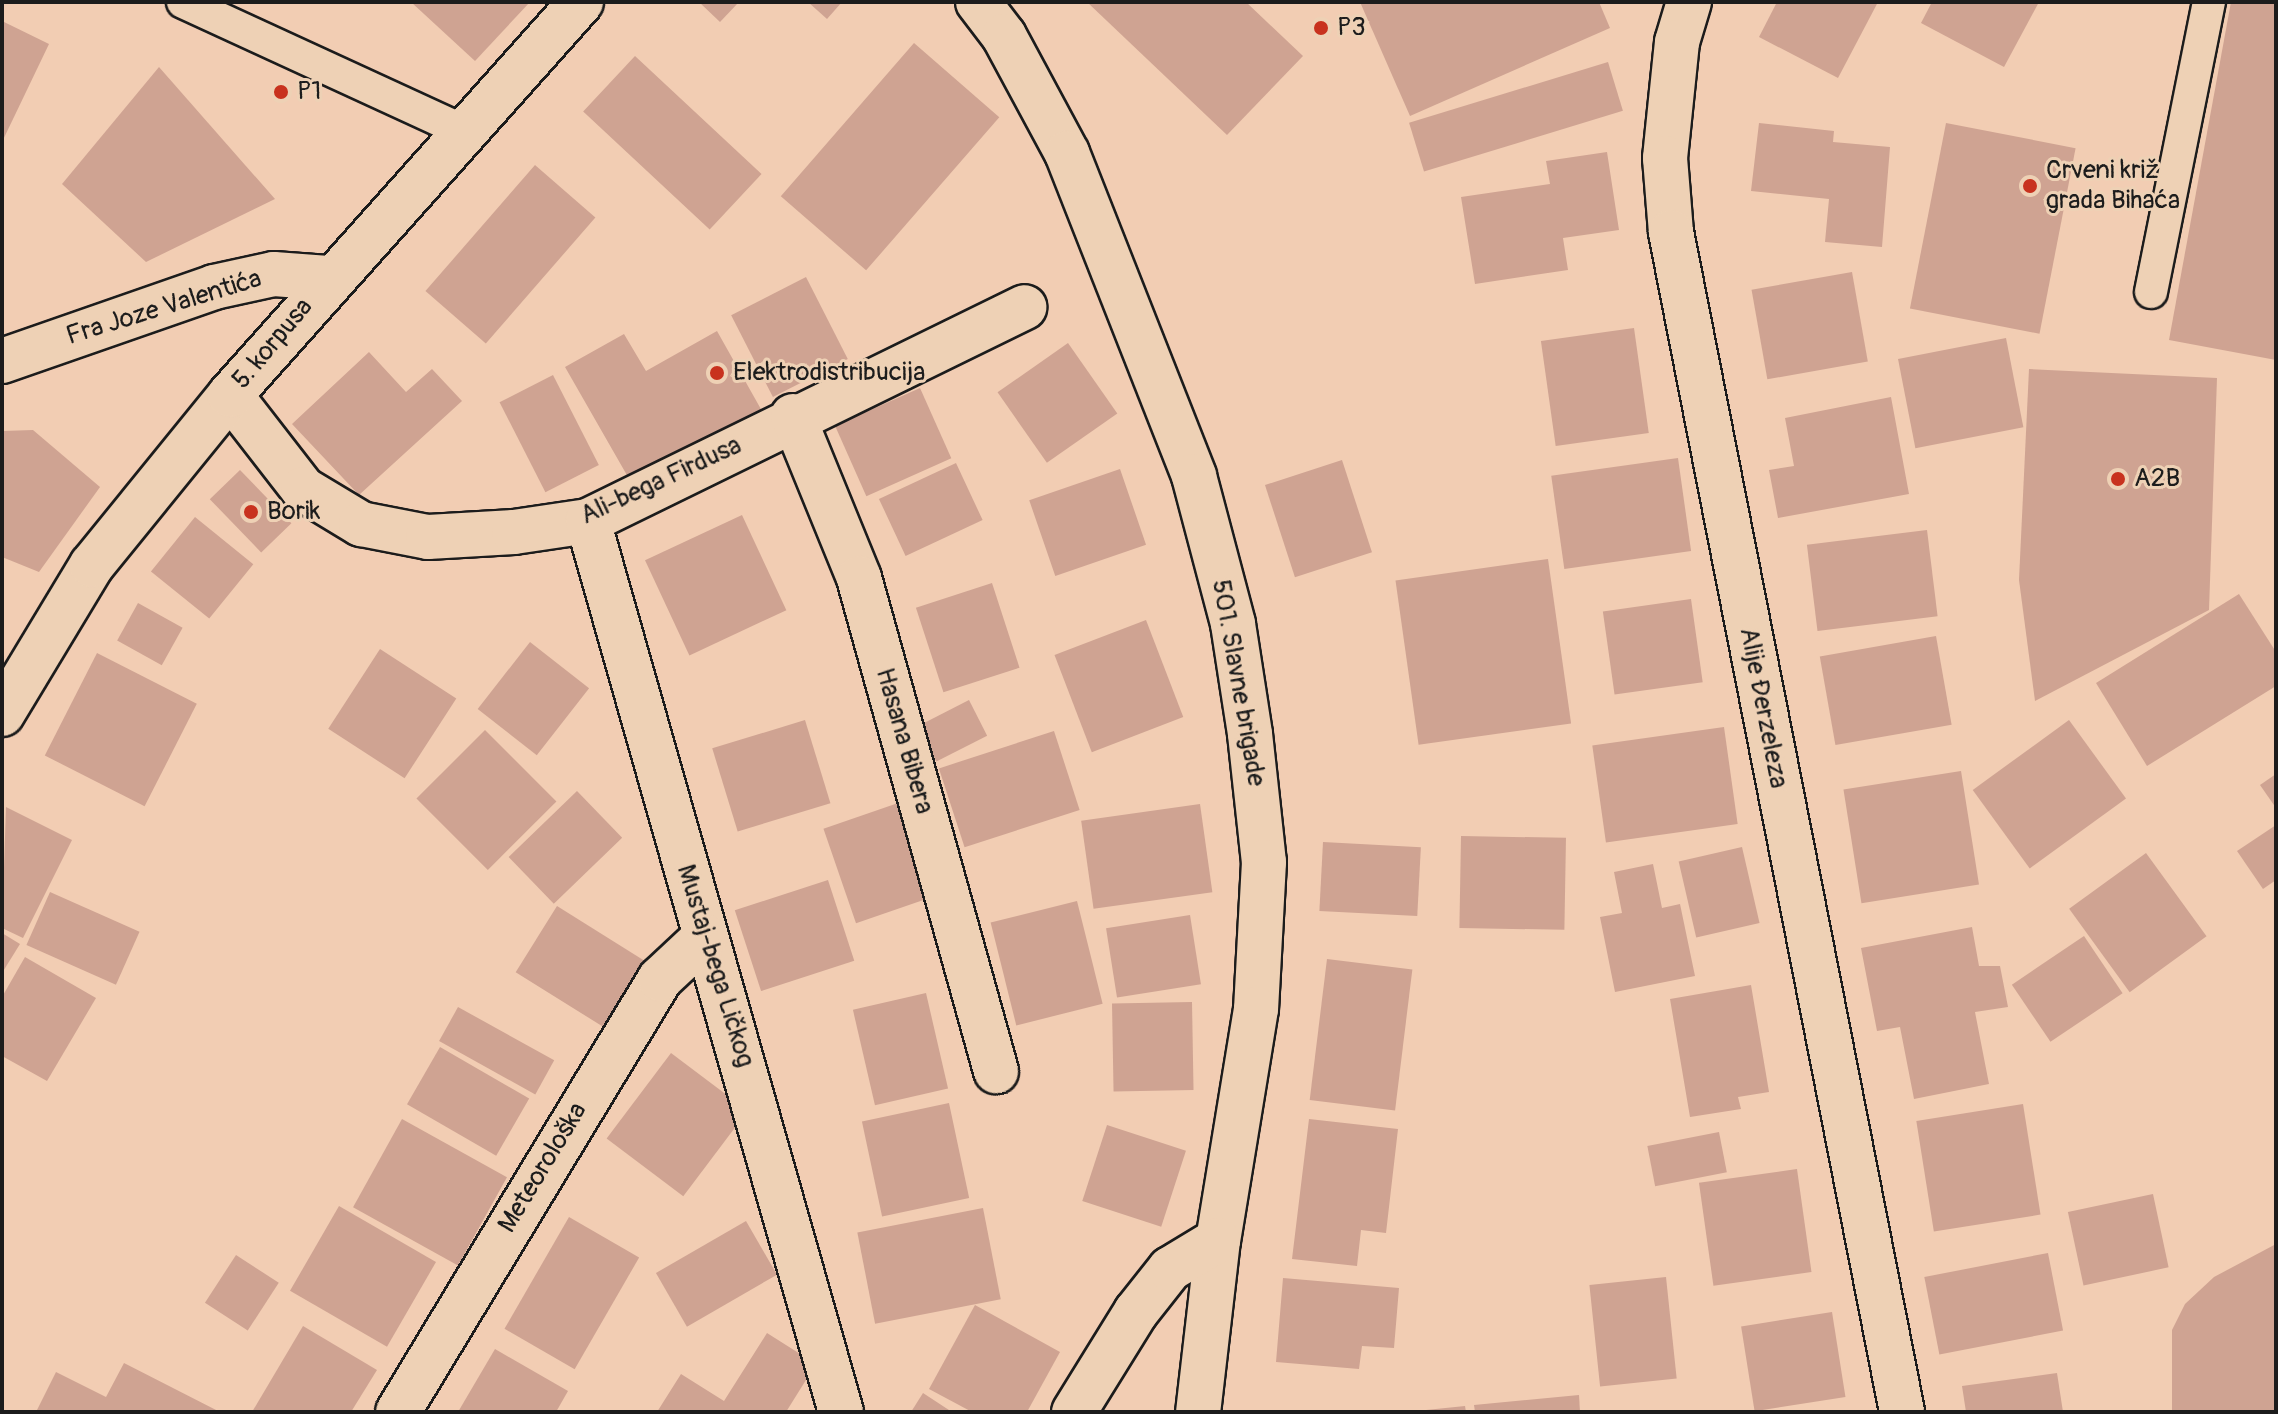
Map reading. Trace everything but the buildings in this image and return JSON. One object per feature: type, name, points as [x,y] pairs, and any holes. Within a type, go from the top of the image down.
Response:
[{"type":"street","name":"5. korpusa","points":[[2,714],[92,565],[230,395],[328,278],[581,2]]},
{"type":"street","name":"501. Slavne brigade","points":[[978,2],[1004,36],[1067,153],[1111,258],[1194,476],[1233,624],[1264,862],[1256,1009],[1218,1240],[1198,1412]]},
{"type":"street","name":"Alije Đerzeleza","points":[[1689,2],[1677,42],[1665,158],[1671,232],[1902,1412]]},
{"type":"street","name":"Fra Joze Valentića","points":[[2,361],[214,287],[274,274],[328,278]]},
{"type":"street","name":"Ali-bega Firdusa","points":[[230,395],[303,489],[361,524],[428,537],[514,532],[588,521],[793,416],[1024,307]]},
{"type":"street","name":"Hasana Bibera","points":[[793,416],[859,578],[996,1071]]},
{"type":"street","name":"Mustaj-bega Ličkog","points":[[588,521],[705,937],[732,1015],[841,1412]]},
{"type":"street","name":"Meteorološka","points":[[398,1412],[660,979],[705,937]]},
{"type":"street","points":[[1074,1412],[1136,1312],[1170,1269],[1218,1240]]},
{"type":"lane","points":[[183,2],[461,130]]},
{"type":"lane","points":[[2151,292],[2209,2]]},
{"type":"place","name":"P3","points":[[1321,28]]},
{"type":"place","name":"P1","points":[[281,92]]},
{"type":"place","name":"Crveni križ grada Bihaća","points":[[2030,186]]},
{"type":"place","name":"Elektrodistribucija","points":[[717,373]]},
{"type":"place","name":"A2B","points":[[2118,479]]},
{"type":"place","name":"Borik","points":[[251,512]]}]
